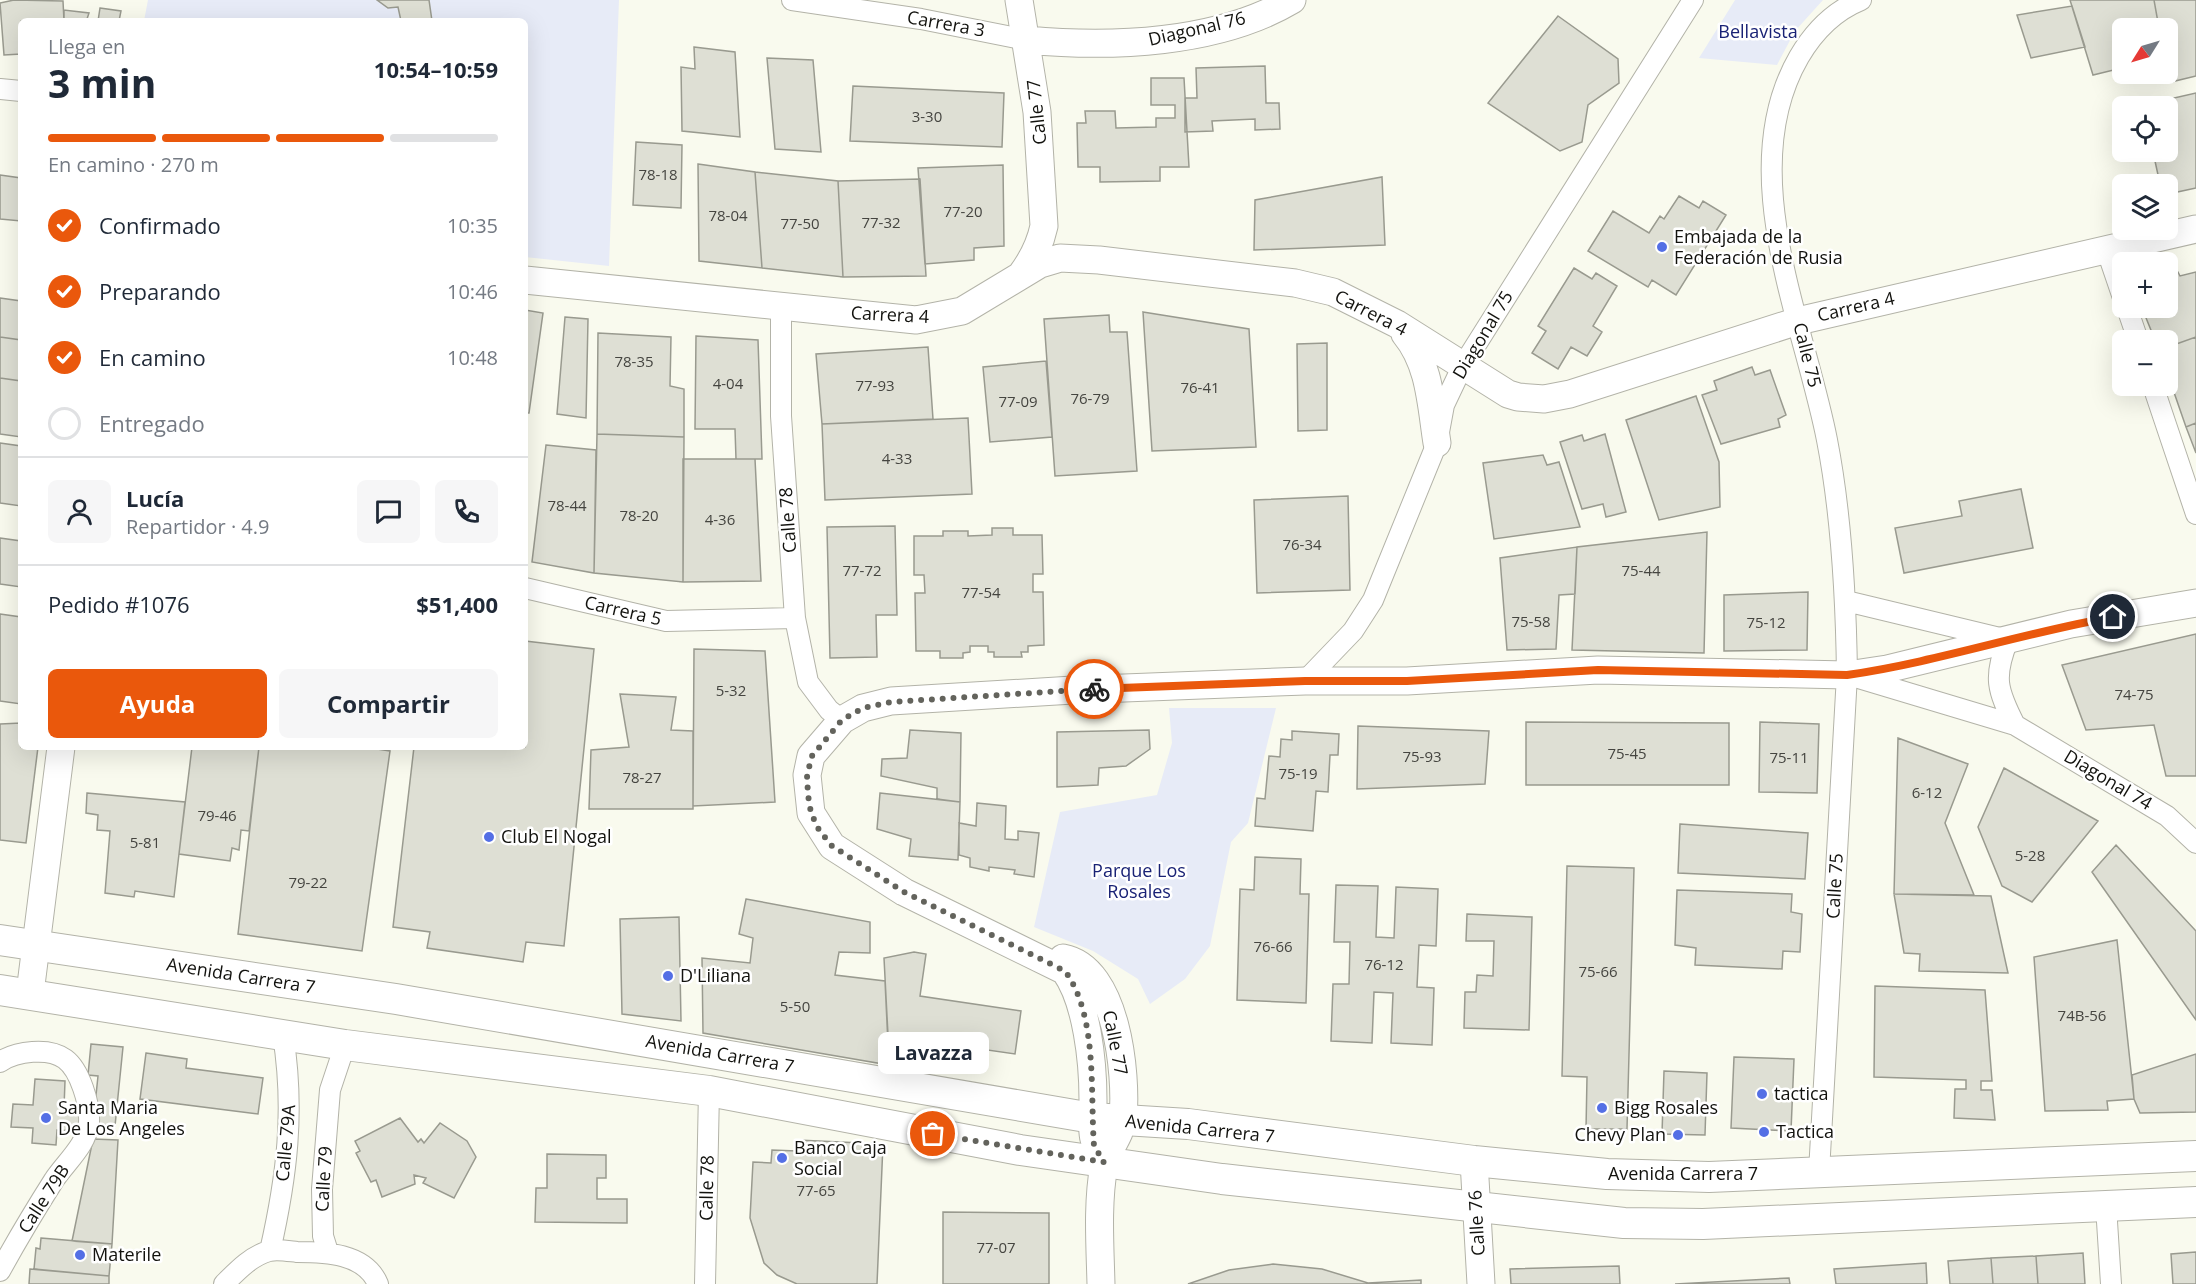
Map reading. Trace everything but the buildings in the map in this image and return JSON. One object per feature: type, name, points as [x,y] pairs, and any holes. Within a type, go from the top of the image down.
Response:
[{"type":"main road","name":"Avenida Carrera 7","points":[[0,940],[699,1049],[856,1079],[1092,1118],[1188,1124],[1474,1161],[1607,1174],[1686,1177],[2196,1156]]},
{"type":"main road","points":[[0,990],[345,1045],[709,1091],[1020,1150],[1233,1180],[1624,1223],[1704,1224],[2196,1202]]},
{"type":"street","name":"Carrera 3","points":[[792,0],[921,19],[1027,40]]},
{"type":"street","name":"Calle 77","points":[[1019,0],[1027,40],[1041,150],[1044,226],[1040,244],[1032,262],[1020,276]]},
{"type":"street","name":"Diagonal 76","points":[[1027,40],[1078,45],[1131,44],[1182,37],[1232,24],[1292,0]]},
{"type":"street","name":"Diagonal 75","points":[[1305,681],[1347,638],[1373,600],[1437,443],[1444,405],[1462,367],[1693,0]]},
{"type":"street","name":"Calle 75","points":[[1820,1172],[1847,675],[1846,601],[1827,441],[1773,204],[1772,137],[1785,81],[1806,45],[1830,18],[1860,0]]},
{"type":"street","points":[[0,89],[18,91]]},
{"type":"street","points":[[1044,226],[1056,244],[1075,258]]},
{"type":"street","name":"Carrera 4","points":[[528,280],[916,320],[962,311],[1040,264],[1075,258],[1295,283],[1333,292],[1398,324],[1462,367],[1508,394],[1544,399],[1570,394],[1798,321],[2196,229]]},
{"type":"street","points":[[2106,248],[2112,266]]},
{"type":"street","name":"Calle 78","points":[[781,306],[782,427],[795,618],[808,682],[830,710],[842,720]]},
{"type":"street","points":[[1398,324],[1419,355],[1427,374],[1437,443]]},
{"type":"street","points":[[2156,396],[2196,514]]},
{"type":"street","name":"Carrera 5","points":[[528,589],[666,621],[795,618]]},
{"type":"street","points":[[1846,601],[2008,640]]},
{"type":"street","points":[[1032,953],[904,892],[832,846],[811,813],[807,775],[812,756],[842,720],[863,708],[891,702],[1043,692],[1305,681],[1407,681],[1598,670],[1847,675],[1887,669],[2071,624],[2196,603]]},
{"type":"street","points":[[2008,640],[1998,665],[1998,683],[2000,696],[2015,725]]},
{"type":"street","name":"Diagonal 74","points":[[1847,675],[2015,725],[2167,816],[2196,843]]},
{"type":"street","points":[[30,993],[61,750]]},
{"type":"street","name":"Calle 77","points":[[1032,953],[1065,971],[1075,985],[1086,1020],[1093,1100],[1094,1146],[1104,1162]]},
{"type":"street","name":"Calle 77","points":[[1032,953],[1075,960],[1089,973],[1101,989],[1116,1032],[1123,1076],[1123,1121],[1114,1148],[1104,1162],[1100,1233],[1101,1284]]},
{"type":"street","name":"Calle 79A","points":[[270,1251],[280,1206],[291,1104],[283,1035]]},
{"type":"street","name":"Calle 79","points":[[328,1252],[323,1236],[322,1190],[330,1090],[345,1045]]},
{"type":"street","name":"Calle 79B","points":[[0,1062],[9,1056],[29,1050],[66,1059],[75,1072],[88,1105],[89,1121],[86,1136],[34,1212],[0,1271]]},
{"type":"street","name":"Calle 78","points":[[705,1284],[709,1091]]},
{"type":"street","name":"Calle 76","points":[[1474,1161],[1481,1284]]},
{"type":"street","points":[[2106,1206],[2111,1284]]},
{"type":"street","points":[[225,1284],[246,1264],[270,1251],[328,1252],[346,1257],[365,1268],[378,1284]]},
{"type":"green space","points":[[148,0],[619,0],[609,266],[528,257],[528,18],[145,18]]},
{"type":"green space","name":"Bellavista","points":[[1735,0],[1823,0],[1795,31],[1777,65],[1699,58]]},
{"type":"green space","name":"Parque Los Rosales","points":[[1169,708],[1276,708],[1248,823],[1231,842],[1210,946],[1185,979],[1150,1004],[1138,979],[1093,951],[1034,927],[1060,812],[1157,795],[1172,743]]},
{"type":"way so far","points":[[933,1134],[1104,1162],[1094,1146],[1093,1100],[1086,1020],[1075,985],[1065,971],[904,892],[832,846],[819,830],[811,813],[807,775],[812,756],[842,720],[863,708],[891,702],[1094,689]]},
{"type":"place","name":"Embajada de la Federación de Rusia","points":[[1662,247]]},
{"type":"place","name":"Club El Nogal","points":[[489,837]]},
{"type":"place","name":"D'Liliana","points":[[668,976]]},
{"type":"place","name":"tactica","points":[[1762,1094]]},
{"type":"place","name":"Bigg Rosales","points":[[1602,1108]]},
{"type":"place","name":"Santa Maria De Los Angeles","points":[[46,1118]]},
{"type":"place","name":"Tactica","points":[[1764,1132]]},
{"type":"place","name":"Lavazza","points":[[933,1134]]},
{"type":"place","name":"Chevy Plan","points":[[1678,1135]]},
{"type":"place","name":"Banco Caja Social","points":[[782,1158]]},
{"type":"place","name":"Materile","points":[[80,1255]]},
{"type":"route","points":[[1094,689],[1305,681],[1407,681],[1546,671],[1598,670],[1847,675],[1887,669],[2071,624],[2113,617]]}]
